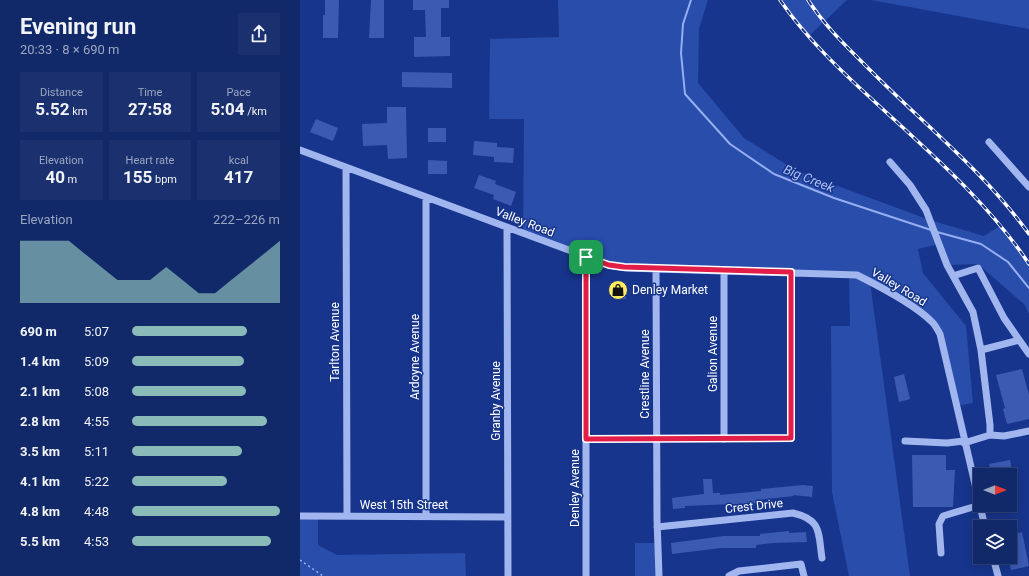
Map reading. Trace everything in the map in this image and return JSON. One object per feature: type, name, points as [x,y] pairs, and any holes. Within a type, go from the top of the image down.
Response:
[{"type":"street","points":[[989,142],[1029,186]]},
{"type":"street","name":"Valley Road","points":[[300,150],[609,265],[624,267],[857,275],[922,312],[933,322],[940,334],[973,477]]},
{"type":"street","points":[[890,162],[910,185],[926,210],[953,276],[972,312],[981,350],[990,436]]},
{"type":"street","name":"Tarlton Avenue","points":[[346,168],[347,516]]},
{"type":"street","name":"Ardoyne Avenue","points":[[426,197],[426,516]]},
{"type":"street","name":"Granby Avenue","points":[[507,227],[507,517],[510,575]]},
{"type":"street","name":"Denley Avenue","points":[[586,257],[586,576]]},
{"type":"street","name":"Crestline Avenue","points":[[656,268],[656,439],[659,576]]},
{"type":"street","points":[[953,276],[978,268],[1004,318],[1029,354]]},
{"type":"street","name":"Galion Avenue","points":[[724,270],[724,439]]},
{"type":"street","points":[[586,439],[791,438],[791,272]]},
{"type":"street","points":[[981,350],[1020,340]]},
{"type":"street","points":[[905,441],[947,443],[964,442],[990,436],[1004,436],[1029,431]]},
{"type":"street","points":[[941,553],[939,524],[943,516],[973,507]]},
{"type":"street","name":"Crest Drive","points":[[657,527],[793,513],[808,516],[817,527],[822,558]]},
{"type":"street","name":"West 15th Street","points":[[300,516],[507,517]]},
{"type":"street","points":[[729,576],[739,571],[801,564],[804,576]]},
{"type":"street","points":[[995,564],[998,576]]},
{"type":"path","points":[[300,560],[323,576]]},
{"type":"shaded area","points":[[558,0],[708,0],[699,29],[698,83],[744,138],[797,171],[930,220],[984,236],[1000,226],[1029,264],[1029,314],[1025,305],[978,264],[947,265],[939,244],[918,249],[923,273],[966,326],[973,403],[956,406],[940,334],[933,322],[870,282],[910,576],[849,576],[832,492],[831,326],[850,326],[849,275],[624,267],[523,233],[524,119],[489,119],[490,39],[559,37]]},
{"type":"shaded area","points":[[780,0],[847,0],[809,36],[795,21]]},
{"type":"shaded area","points":[[871,0],[1029,0],[1029,29]]},
{"type":"shaded area","points":[[300,516],[318,516],[318,545],[337,555],[465,553],[466,576],[300,576]]},
{"type":"shaded area","points":[[635,543],[658,543],[659,576],[635,576]]},
{"type":"building","points":[[325,0],[339,0],[338,38],[323,38],[323,15],[325,15]]},
{"type":"building","points":[[371,0],[384,0],[384,38],[369,38]]},
{"type":"building","points":[[413,0],[449,0],[449,8],[441,8],[441,37],[450,37],[450,56],[414,57],[414,37],[426,37],[425,10],[413,10]]},
{"type":"building","points":[[402,72],[452,73],[452,88],[402,87]]},
{"type":"building","points":[[387,107],[406,107],[407,158],[388,159],[387,145],[363,146],[362,124],[387,123]]},
{"type":"building","points":[[316,119],[338,128],[333,141],[310,132]]},
{"type":"building","points":[[428,128],[446,128],[446,142],[428,142]]},
{"type":"building","points":[[474,141],[497,143],[497,147],[514,148],[513,163],[494,162],[494,157],[473,155]]},
{"type":"building","points":[[428,160],[447,161],[447,174],[428,174]]},
{"type":"building","points":[[479,175],[496,181],[495,184],[516,192],[511,206],[493,199],[494,195],[474,188]]},
{"type":"building","points":[[614,284],[625,285],[626,299],[614,299]]},
{"type":"building","points":[[1022,369],[1029,395],[1029,419],[1007,424],[1003,409],[1005,408],[996,375]]},
{"type":"building","points":[[904,374],[910,399],[899,402],[894,377]]},
{"type":"building","points":[[912,455],[946,455],[946,470],[955,470],[953,507],[913,507]]},
{"type":"building","points":[[1010,460],[1012,468],[990,468],[989,464]]},
{"type":"building","points":[[703,479],[712,479],[713,493],[720,493],[720,495],[803,485],[813,486],[812,497],[793,495],[794,496],[757,500],[757,503],[685,506],[685,508],[673,509],[672,498],[704,494]]},
{"type":"building","points":[[789,531],[789,533],[806,532],[807,542],[773,543],[756,545],[756,548],[721,548],[672,554],[671,543],[724,536],[760,536],[760,534]]},
{"type":"building","points":[[1022,532],[1029,566],[1011,570],[1010,564],[1017,564],[1017,533]]},
{"type":"waterway","name":"Big Creek","points":[[691,0],[683,24],[681,53],[685,94],[730,144],[774,174],[834,198],[931,230]]},
{"type":"waterway","name":"Big Creek","points":[[937,232],[981,244],[1008,262],[1029,288]]},
{"type":"railway","points":[[780,0],[801,28],[837,66],[957,178],[1013,241],[1029,264]]},
{"type":"railway","points":[[808,0],[828,27],[842,42],[887,87],[972,167],[1029,234]]},
{"type":"place","name":"Denley Market","points":[[618,290]]},
{"type":"route","points":[[586,257],[609,265],[624,267],[791,272],[791,438],[586,439],[586,257]]}]
